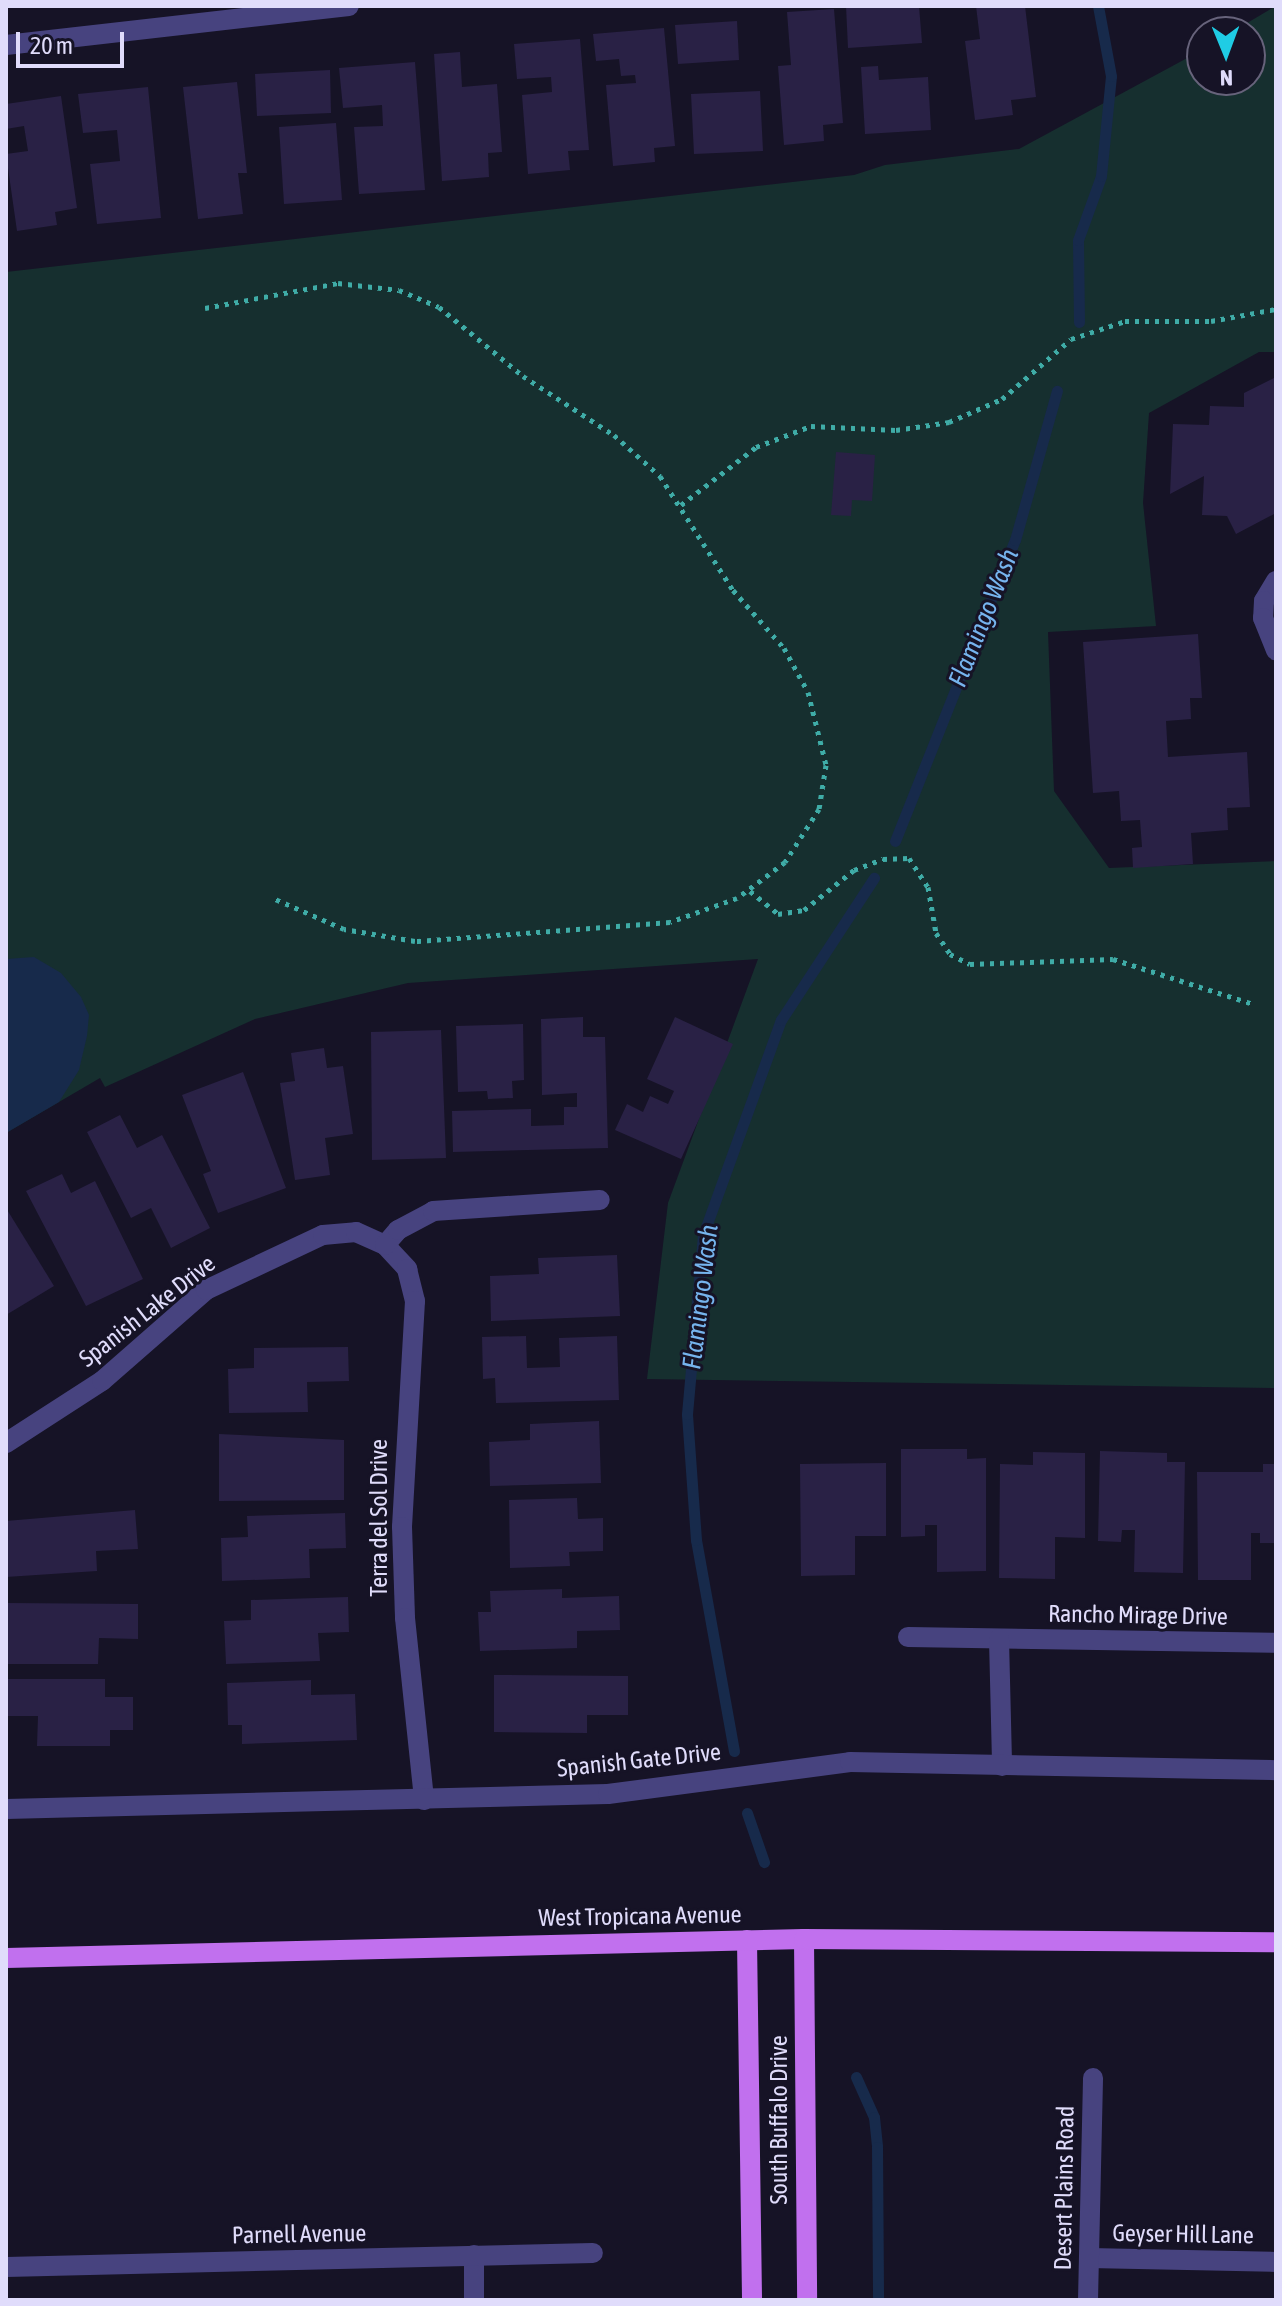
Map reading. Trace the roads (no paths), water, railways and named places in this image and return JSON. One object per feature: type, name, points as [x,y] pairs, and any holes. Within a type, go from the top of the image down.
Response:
[{"type":"main road","name":"West Tropicana Avenue","points":[[6,1958],[804,1939],[1276,1942]]},
{"type":"main road","name":"South Buffalo Drive","points":[[804,1939],[807,2300]]},
{"type":"main road","name":"South Buffalo Drive","points":[[747,1940],[752,2300]]},
{"type":"street","points":[[6,45],[262,11],[349,6]]},
{"type":"street","points":[[1276,581],[1264,601],[1263,618],[1276,651]]},
{"type":"street","points":[[385,1245],[406,1224],[433,1211],[600,1200]]},
{"type":"street","name":"Spanish Lake Drive","points":[[6,1443],[102,1381],[186,1306],[228,1277],[339,1231],[385,1245]]},
{"type":"street","name":"Terra del Sol Drive","points":[[385,1245],[407,1269],[415,1301],[402,1527],[410,1679],[424,1800]]},
{"type":"street","name":"Rancho Mirage Drive","points":[[908,1637],[1276,1643]]},
{"type":"street","points":[[999,1639],[1002,1766]]},
{"type":"street","name":"Spanish Gate Drive","points":[[6,1809],[608,1794],[850,1762],[1276,1770]]},
{"type":"street","name":"Desert Plains Road","points":[[1088,2300],[1093,2078]]},
{"type":"street","name":"Parnell Avenue","points":[[6,2267],[593,2253]]},
{"type":"street","points":[[474,2255],[474,2300]]},
{"type":"street","name":"Geyser Hill Lane","points":[[1089,2258],[1276,2262]]},
{"type":"water","points":[[34,957],[61,973],[81,997],[89,1015],[87,1036],[79,1070],[59,1102],[6,1133],[6,959]]},
{"type":"waterway","name":"Flamingo Wash","points":[[1079,322],[1078,240],[1101,176],[1111,76],[1098,6]]},
{"type":"waterway","name":"Flamingo Wash","points":[[895,841],[1015,540],[1057,391]]},
{"type":"waterway","name":"Flamingo Wash","points":[[734,1751],[696,1540],[687,1414],[703,1235],[781,1020],[874,878]]},
{"type":"waterway","name":"Flamingo Wash","points":[[747,1813],[764,1862]]},
{"type":"waterway","name":"Flamingo Wash","points":[[856,2077],[874,2117],[877,2147],[878,2300]]}]
